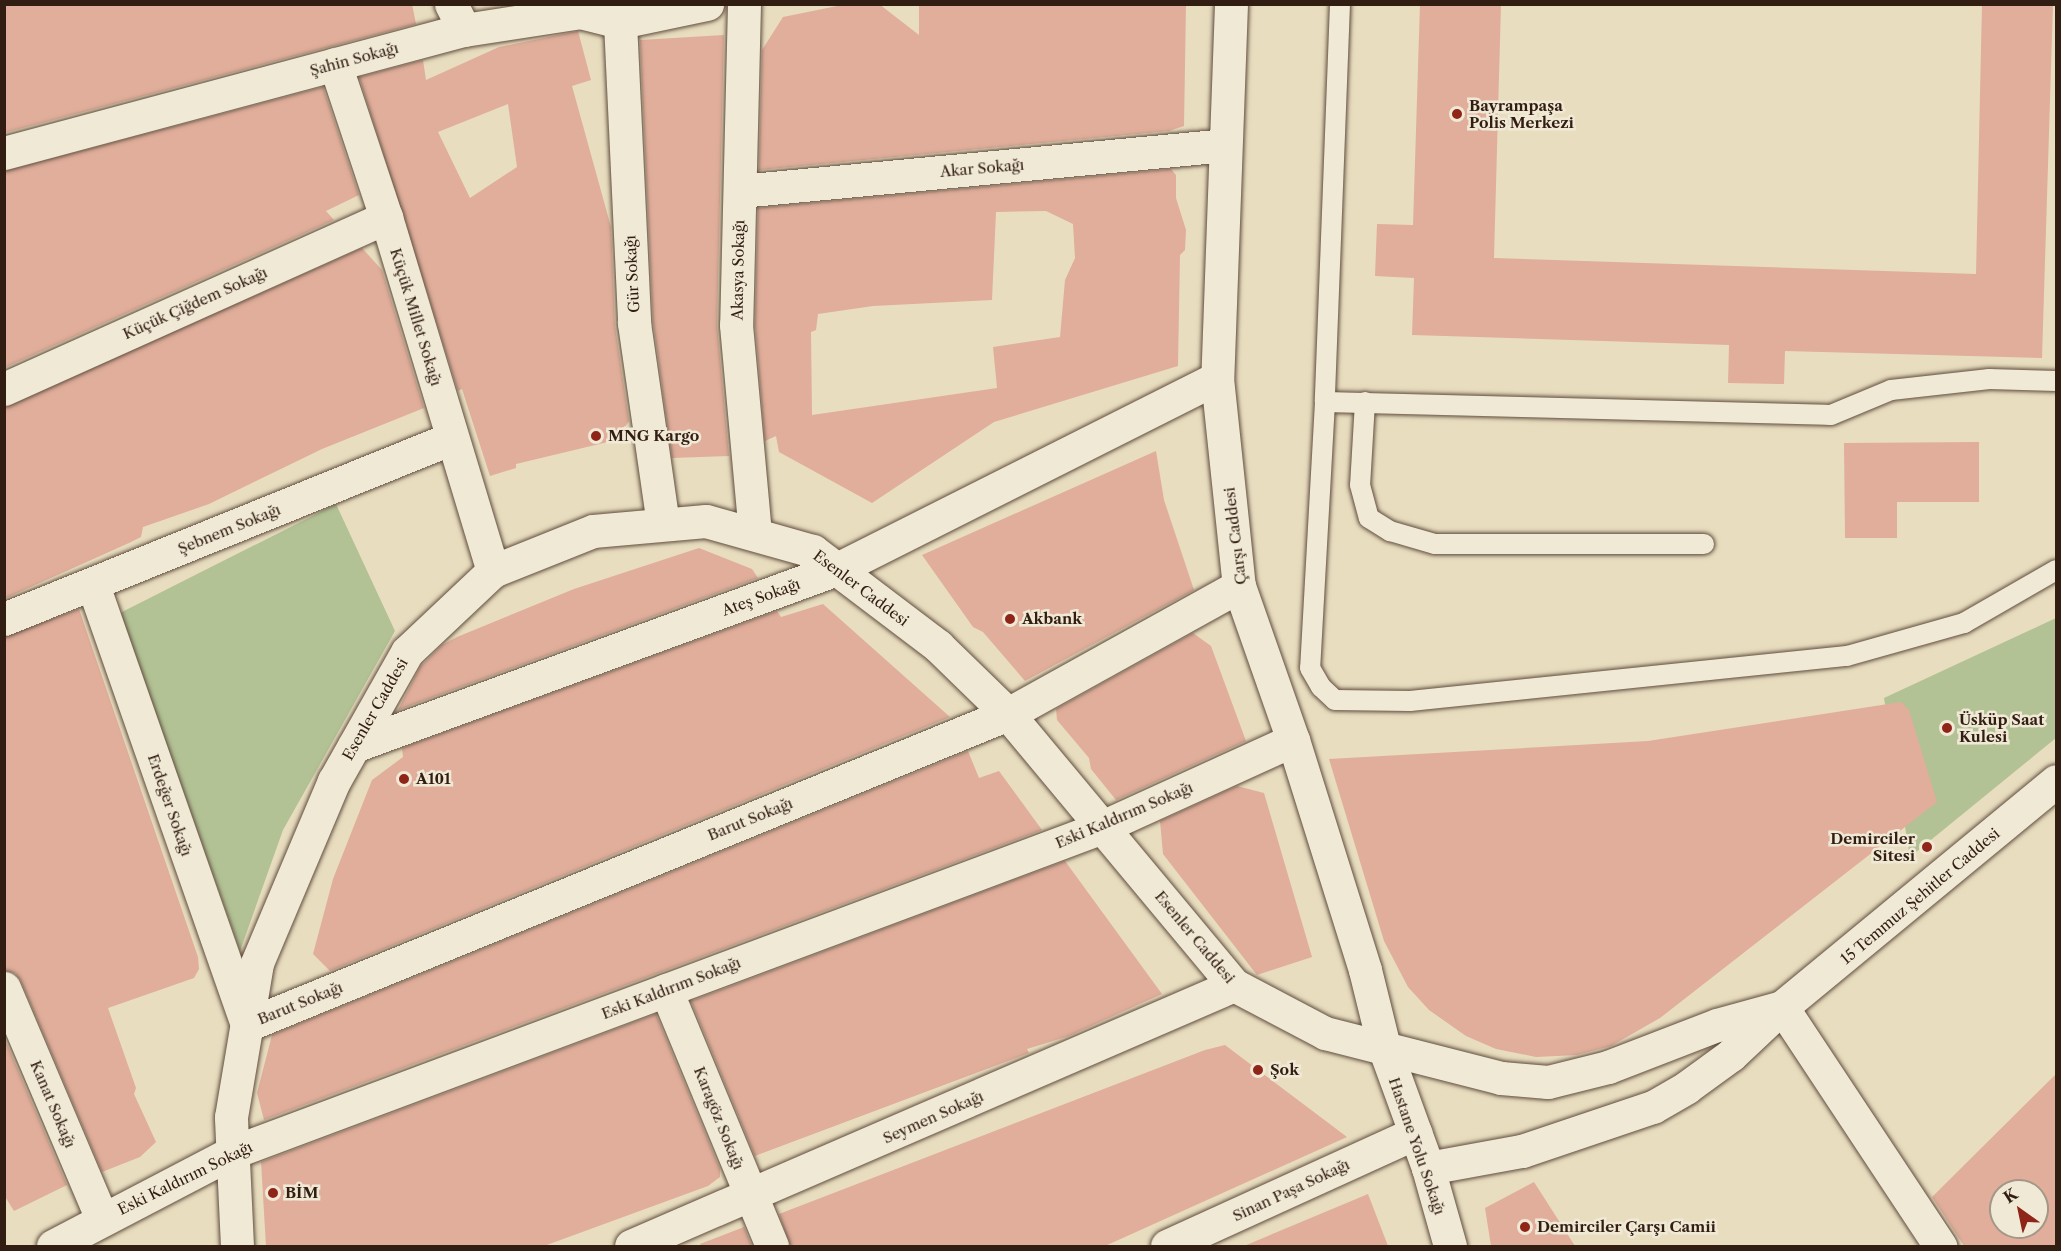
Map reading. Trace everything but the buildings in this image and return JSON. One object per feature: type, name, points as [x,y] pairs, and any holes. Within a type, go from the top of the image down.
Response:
[{"type":"street","name":"Şahin Sokağı","points":[[4,153],[334,64],[458,17],[580,12],[620,22],[707,4]]},
{"type":"street","name":"Akasya Sokağı","points":[[744,4],[736,325],[755,534]]},
{"type":"street","name":"Çarşı Caddesi","points":[[1231,4],[1217,378],[1239,586],[1293,740],[1365,970],[1384,1047]]},
{"type":"street","name":"Gür Sokağı","points":[[620,22],[634,323],[663,524]]},
{"type":"street","name":"Küçük Millet Sokağı","points":[[334,64],[386,217],[493,571]]},
{"type":"street","name":"Akar Sokağı","points":[[740,191],[1225,146]]},
{"type":"street","name":"Küçük Çiğdem Sokağı","points":[[4,389],[386,217]]},
{"type":"street","name":"Ateş Sokağı","points":[[354,746],[837,569],[1217,378]]},
{"type":"street","name":"Şebnem Sokağı","points":[[4,619],[93,585],[452,438]]},
{"type":"street","name":"Esenler Caddesi","points":[[237,1246],[231,1117],[257,963],[334,781],[407,652],[493,571],[593,531],[706,521],[813,551],[938,646],[1008,714],[1100,828],[1234,985],[1325,1033],[1501,1078],[1548,1082],[1608,1068],[1717,1025],[1782,1007]]},
{"type":"street","name":"Erdeğer Sokağı","points":[[93,585],[247,1025]]},
{"type":"street","name":"Barut Sokağı","points":[[247,1025],[1008,714],[1239,586]]},
{"type":"street","name":"Eski Kaldırım Sokağı","points":[[53,1246],[233,1152],[1100,828],[1293,740]]},
{"type":"street","name":"15 Temmuz Şehitler Caddesi","points":[[1428,1168],[1522,1151],[1653,1107],[1687,1087],[1731,1055],[1782,1007],[2056,781]]},
{"type":"street","name":"Seymen Sokağı","points":[[631,1246],[752,1196],[1234,985]]},
{"type":"street","name":"Kanat Sokağı","points":[[4,988],[102,1219]]},
{"type":"street","name":"Karagöz Sokağı","points":[[666,990],[772,1246]]},
{"type":"street","points":[[1782,1007],[1940,1246]]},
{"type":"street","name":"Hastane Yolu Sokağı","points":[[1384,1047],[1428,1168],[1450,1246]]},
{"type":"street","name":"Sinan Paşa Sokağı","points":[[1167,1246],[1415,1133]]},
{"type":"lane","points":[[1340,4],[1325,402],[1310,668],[1321,687],[1335,700],[1433,699],[1847,656],[1964,623],[2056,570]]},
{"type":"lane","points":[[1325,402],[1831,415],[1892,390],[1989,379],[2056,381]]},
{"type":"lane","points":[[1365,402],[1360,485],[1369,518],[1390,531],[1435,544],[1704,544]]},
{"type":"green space","points":[[336,504],[395,631],[283,830],[240,951],[120,613]]},
{"type":"green space","points":[[2056,618],[2056,738],[1910,857],[1884,698]]},
{"type":"place","name":"Bayrampaşa Polis Merkezi","points":[[1457,114]]},
{"type":"place","name":"MNG Kargo","points":[[596,436]]},
{"type":"place","name":"Akbank","points":[[1010,619]]},
{"type":"place","name":"Üsküp Saat Kulesi","points":[[1947,728]]},
{"type":"place","name":"A101","points":[[404,779]]},
{"type":"place","name":"Demirciler Sitesi","points":[[1927,847]]},
{"type":"place","name":"Şok","points":[[1258,1070]]},
{"type":"place","name":"BİM","points":[[273,1193]]},
{"type":"place","name":"Demirciler Çarşı Camii","points":[[1525,1227]]}]
